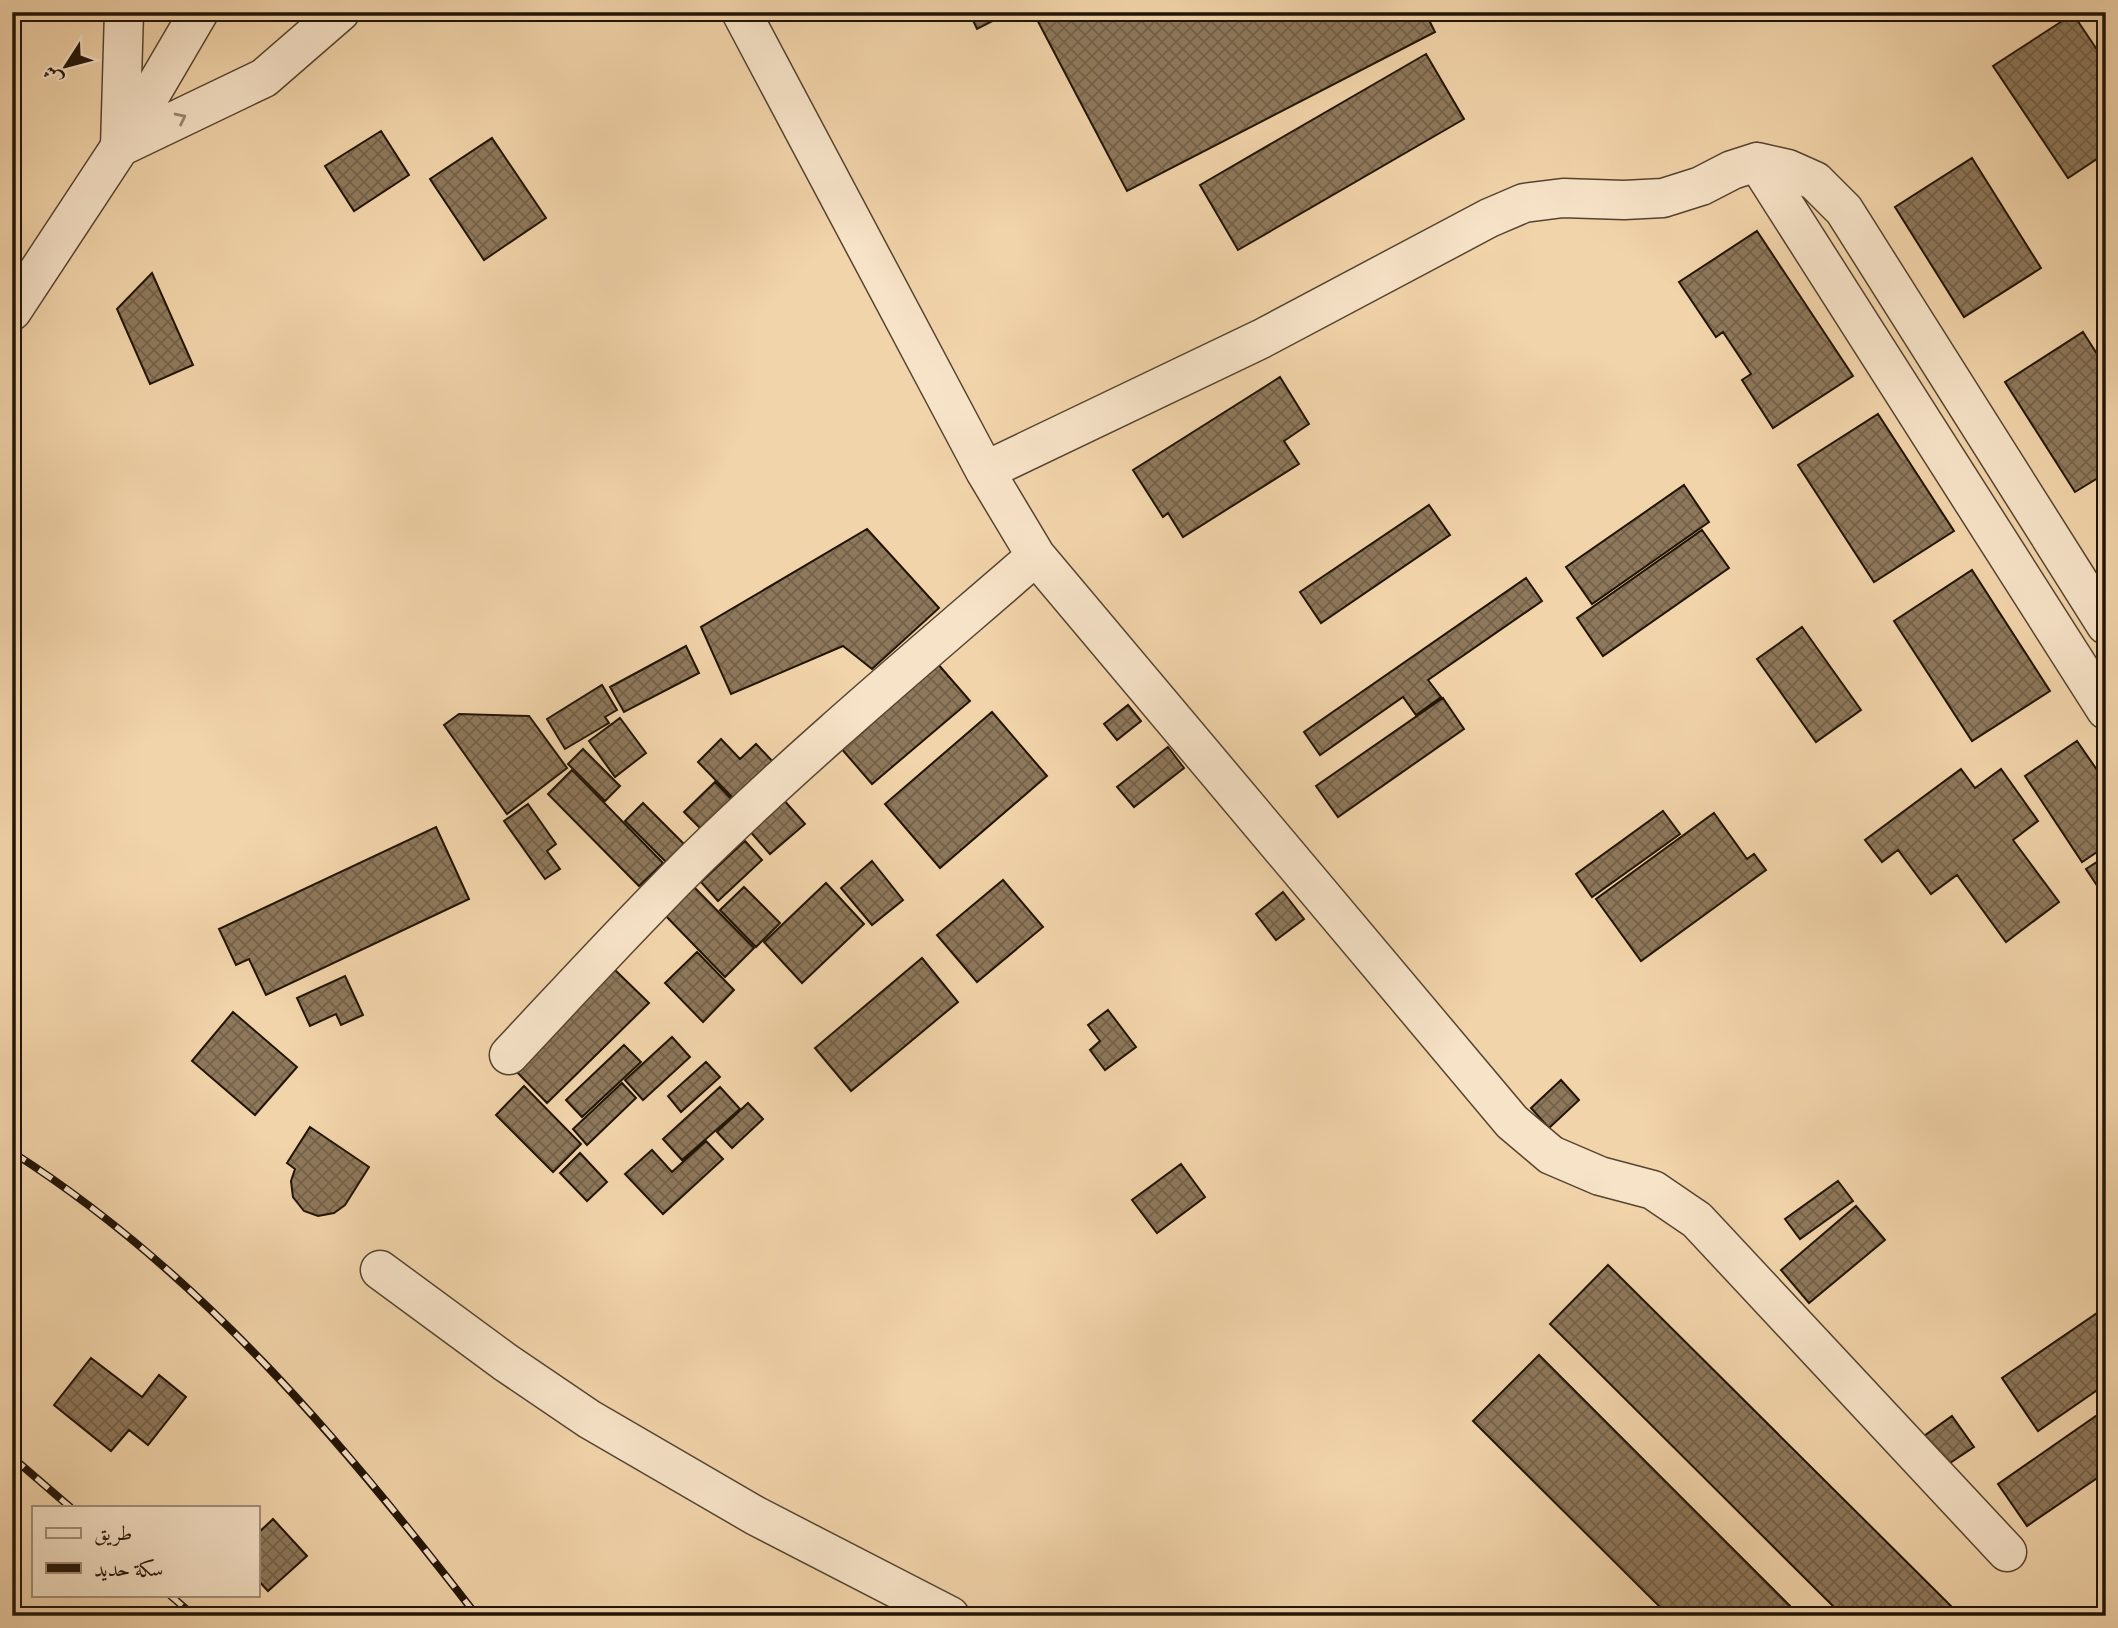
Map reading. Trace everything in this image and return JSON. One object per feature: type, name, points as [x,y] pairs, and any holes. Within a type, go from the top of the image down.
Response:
[{"type":"street","points":[[120,147],[124,12]]},
{"type":"street","points":[[12,311],[120,147],[199,12]]},
{"type":"street","points":[[120,147],[264,78],[340,12]]},
{"type":"street","points":[[741,12],[985,471],[1036,556],[1512,1122],[1551,1155],[1600,1176],[1653,1190],[1697,1220],[2007,1552]]},
{"type":"street","points":[[985,471],[1261,339],[1489,218],[1524,203],[1563,198],[1663,198],[1701,186],[1732,170],[1757,162],[1788,169],[1815,181],[1844,210],[2106,625]]},
{"type":"street","points":[[1757,162],[2106,710]]},
{"type":"street","points":[[509,1055],[700,855],[1036,556]]},
{"type":"street","points":[[380,1270],[505,1362],[589,1419],[756,1516],[950,1616]]},
{"type":"building","points":[[969,12],[1010,12],[977,29]]},
{"type":"building","points":[[1033,12],[1425,12],[1435,32],[1127,191]]},
{"type":"building","points":[[2073,14],[2106,63],[2106,153],[2068,178],[1993,66]]},
{"type":"building","points":[[1426,54],[1464,119],[1238,250],[1200,185]]},
{"type":"building","points":[[381,131],[409,175],[354,211],[325,166]]},
{"type":"building","points":[[492,138],[546,218],[484,260],[430,179]]},
{"type":"building","points":[[1972,158],[2041,268],[1964,317],[1895,207]]},
{"type":"building","points":[[1757,231],[1853,376],[1773,428],[1742,380],[1751,374],[1723,332],[1716,337],[1679,282]]},
{"type":"building","points":[[152,273],[193,365],[150,384],[117,309]]},
{"type":"building","points":[[2083,332],[2106,368],[2106,473],[2075,492],[2005,382]]},
{"type":"building","points":[[1280,377],[1309,424],[1284,441],[1299,464],[1183,537],[1168,513],[1163,517],[1133,470]]},
{"type":"building","points":[[1878,414],[1954,531],[1874,582],[1798,465]]},
{"type":"building","points":[[1684,485],[1709,522],[1592,604],[1566,567]]},
{"type":"building","points":[[1429,505],[1450,535],[1321,623],[1300,592]]},
{"type":"building","points":[[867,529],[939,608],[872,669],[843,646],[731,694],[701,627]]},
{"type":"building","points":[[1702,530],[1729,568],[1603,656],[1577,618]]},
{"type":"building","points":[[1972,570],[2050,691],[1972,741],[1894,621]]},
{"type":"building","points":[[1526,578],[1542,601],[1428,680],[1441,697],[1416,715],[1403,697],[1320,755],[1304,732]]},
{"type":"building","points":[[1802,627],[1861,710],[1816,742],[1757,659]]},
{"type":"building","points":[[686,646],[699,673],[624,712],[610,687]]},
{"type":"building","points":[[937,663],[970,701],[872,784],[840,747]]},
{"type":"building","points":[[602,685],[617,710],[605,717],[609,723],[565,749],[547,719]]},
{"type":"building","points":[[1443,698],[1464,729],[1338,817],[1316,786]]},
{"type":"building","points":[[1128,705],[1141,721],[1117,740],[1104,724]]},
{"type":"building","points":[[992,712],[1047,776],[940,868],[885,804]]},
{"type":"building","points":[[459,714],[529,716],[567,768],[507,814],[444,725]]},
{"type":"building","points":[[620,718],[646,753],[615,777],[589,741]]},
{"type":"building","points":[[721,739],[740,759],[756,744],[775,764],[737,802],[698,762]]},
{"type":"building","points":[[2077,741],[2106,783],[2106,846],[2082,862],[2025,776]]},
{"type":"building","points":[[1168,747],[1184,768],[1134,807],[1117,787]]},
{"type":"building","points":[[583,749],[620,786],[605,801],[568,764]]},
{"type":"building","points":[[1961,769],[1975,788],[2001,769],[2038,821],[2013,840],[2059,902],[2006,942],[1957,875],[1931,894],[1898,850],[1882,862],[1865,840]]},
{"type":"building","points":[[572,770],[663,863],[639,886],[548,794]]},
{"type":"building","points":[[715,782],[735,803],[705,833],[684,812]]},
{"type":"building","points":[[782,798],[805,824],[770,854],[748,829]]},
{"type":"building","points":[[643,803],[685,845],[667,863],[625,821]]},
{"type":"building","points":[[528,804],[556,844],[547,851],[560,869],[545,879],[504,821]]},
{"type":"building","points":[[1663,811],[1680,834],[1592,897],[1576,874]]},
{"type":"building","points":[[1714,813],[1747,859],[1754,854],[1766,870],[1641,961],[1596,899]]},
{"type":"building","points":[[436,827],[469,899],[266,995],[249,959],[236,965],[219,929]]},
{"type":"building","points":[[745,841],[762,860],[718,901],[701,882]]},
{"type":"building","points":[[2106,856],[2106,899],[2086,869]]},
{"type":"building","points":[[872,861],[903,900],[872,925],[841,888]]},
{"type":"building","points":[[1003,880],[1043,927],[977,982],[937,935]]},
{"type":"building","points":[[690,883],[754,948],[725,977],[661,911]]},
{"type":"building","points":[[826,883],[864,924],[802,983],[764,942]]},
{"type":"building","points":[[744,887],[780,923],[756,947],[720,910]]},
{"type":"building","points":[[1283,892],[1304,919],[1276,940],[1256,914]]},
{"type":"building","points":[[697,952],[734,990],[703,1022],[665,983]]},
{"type":"building","points":[[922,958],[958,1002],[851,1091],[815,1048]]},
{"type":"building","points":[[615,970],[649,1003],[547,1103],[514,1069]]},
{"type":"building","points":[[345,976],[363,1015],[341,1025],[336,1014],[310,1026],[297,998]]},
{"type":"building","points":[[1108,1010],[1136,1047],[1105,1070],[1090,1050],[1100,1041],[1088,1025]]},
{"type":"building","points":[[233,1012],[297,1067],[255,1115],[192,1061]]},
{"type":"building","points":[[672,1037],[690,1057],[643,1100],[625,1080]]},
{"type":"building","points":[[624,1045],[641,1062],[582,1117],[566,1100]]},
{"type":"building","points":[[706,1062],[720,1077],[681,1112],[668,1096]]},
{"type":"building","points":[[1561,1080],[1579,1100],[1549,1128],[1531,1108]]},
{"type":"building","points":[[622,1083],[636,1098],[587,1145],[573,1129]]},
{"type":"building","points":[[524,1086],[581,1144],[553,1172],[496,1115]]},
{"type":"building","points":[[720,1087],[740,1109],[682,1160],[663,1139]]},
{"type":"building","points":[[748,1103],[763,1119],[732,1148],[717,1132]]},
{"type":"building","points":[[310,1127],[369,1167],[345,1205],[334,1213],[318,1216],[304,1211],[293,1197],[291,1181],[295,1169],[287,1163]]},
{"type":"building","points":[[706,1141],[723,1159],[663,1214],[625,1174],[652,1150],[672,1172]]},
{"type":"building","points":[[580,1153],[607,1182],[587,1201],[560,1173]]},
{"type":"building","points":[[1181,1164],[1205,1197],[1157,1233],[1132,1200]]},
{"type":"building","points":[[1838,1181],[1853,1201],[1800,1239],[1785,1219]]},
{"type":"building","points":[[1856,1206],[1885,1240],[1809,1303],[1781,1270]]},
{"type":"building","points":[[1608,1265],[1961,1616],[1843,1616],[1550,1324]]},
{"type":"building","points":[[2106,1307],[2106,1384],[2038,1431],[2002,1378]]},
{"type":"building","points":[[1539,1355],[1800,1616],[1669,1616],[1473,1421]]},
{"type":"building","points":[[91,1358],[142,1397],[159,1375],[186,1397],[148,1445],[129,1430],[111,1451],[54,1405]]},
{"type":"building","points":[[2106,1409],[2106,1472],[2027,1526],[1998,1484]]},
{"type":"building","points":[[1952,1416],[1974,1447],[1938,1471],[1917,1441]]},
{"type":"building","points":[[273,1519],[307,1556],[268,1591],[259,1581],[259,1532]]},
{"type":"railway","points":[[12,1152],[80,1199],[145,1250],[206,1305],[320,1424],[477,1616]]},
{"type":"railway","points":[[12,1457],[69,1506]]},
{"type":"railway","points":[[171,1596],[194,1616]]}]
